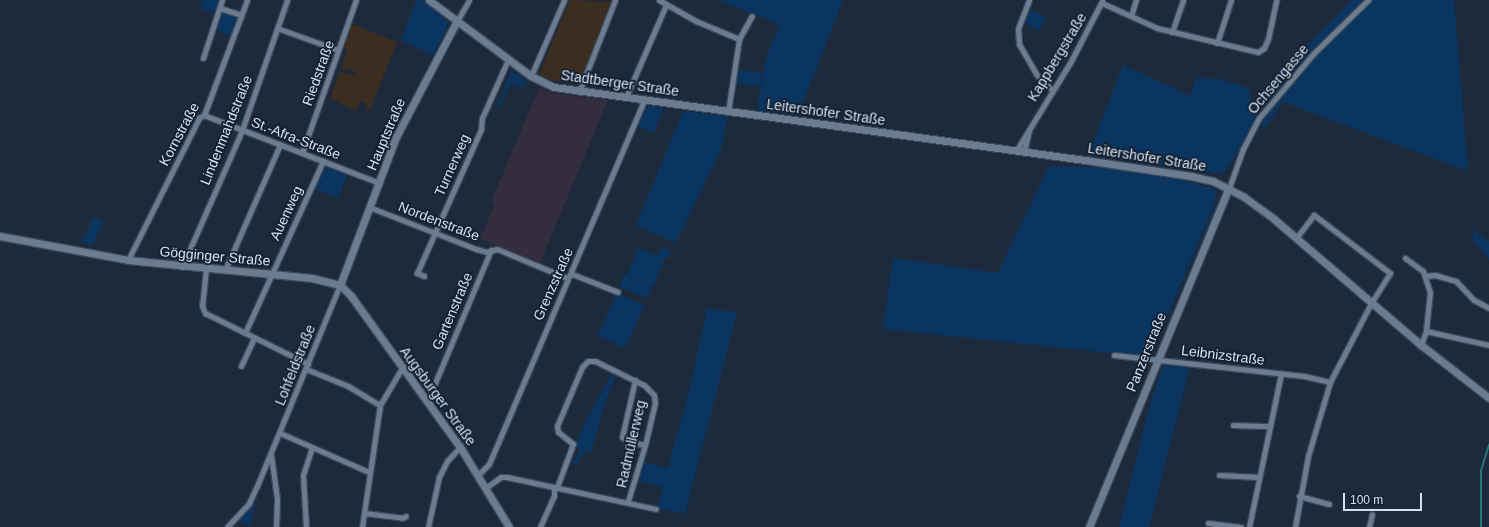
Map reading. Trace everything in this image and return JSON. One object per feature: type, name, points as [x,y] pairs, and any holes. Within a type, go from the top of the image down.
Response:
[{"type":"street","points":[[203,58],[222,0]]},
{"type":"street","name":"Kornstraße","points":[[128,260],[199,118],[204,115],[247,0]]},
{"type":"street","name":"Lindenmahdstraße","points":[[182,267],[242,130],[287,0]]},
{"type":"street","name":"Riedstraße","points":[[302,153],[356,0]]},
{"type":"street","name":"Stadtberger Straße","points":[[429,0],[508,60],[531,76],[554,87],[579,92],[626,97],[728,112]]},
{"type":"street","name":"Hauptstraße","points":[[340,285],[402,125],[469,0]]},
{"type":"street","points":[[531,76],[564,0]]},
{"type":"street","points":[[579,92],[615,0]]},
{"type":"street","points":[[660,0],[696,22],[739,39]]},
{"type":"street","points":[[1029,0],[1018,29],[1019,44],[1036,74],[1052,90]]},
{"type":"street","points":[[1131,16],[1136,0]]},
{"type":"street","points":[[1172,32],[1183,0]]},
{"type":"street","points":[[1217,43],[1231,0]]},
{"type":"street","points":[[1102,2],[1131,16],[1172,32],[1251,52],[1262,51],[1268,39],[1276,0]]},
{"type":"street","name":"Ochsengasse","points":[[1229,188],[1252,130],[1266,109],[1327,39],[1368,0]]},
{"type":"street","name":"Kappbergstraße","points":[[1016,151],[1030,125],[1073,58],[1102,2]]},
{"type":"street","points":[[626,97],[666,5]]},
{"type":"street","points":[[220,8],[242,15]]},
{"type":"street","points":[[728,112],[739,39],[752,16]]},
{"type":"street","points":[[277,28],[338,50]]},
{"type":"street","name":"Turnerweg","points":[[424,276],[416,273],[481,129],[482,118],[508,60]]},
{"type":"street","name":"Grenzstraße","points":[[479,474],[489,464],[567,278],[572,274],[644,100]]},
{"type":"street","name":"Leitershofer Straße","points":[[728,112],[1191,176],[1229,188],[1255,204],[1421,345],[1489,398]]},
{"type":"street","name":"St.-Afra-Straße","points":[[204,115],[379,183]]},
{"type":"street","name":"Kappbergstraße","points":[[1024,152],[1030,125]]},
{"type":"street","points":[[225,270],[280,145]]},
{"type":"street","name":"Auenweg","points":[[245,333],[323,161]]},
{"type":"street","name":"Panzerstraße","points":[[1089,527],[1229,188]]},
{"type":"street","name":"Nordenstraße","points":[[369,207],[483,251],[497,249],[567,278]]},
{"type":"street","points":[[1295,527],[1299,496],[1330,382],[1372,302],[1390,273],[1314,215],[1296,238]]},
{"type":"street","name":"Gögginger Straße","points":[[0,236],[88,254],[128,260],[182,267],[312,278],[340,285]]},
{"type":"street","name":"Gartenstraße","points":[[427,402],[491,250]]},
{"type":"street","points":[[1405,258],[1423,271],[1430,292],[1426,330],[1421,345]]},
{"type":"street","points":[[206,269],[202,306],[204,314],[245,333],[307,367],[348,386],[380,405]]},
{"type":"street","points":[[572,274],[618,292]]},
{"type":"street","points":[[1425,276],[1435,275],[1456,281],[1474,300],[1489,308]]},
{"type":"street","name":"Lohfeldstraße","points":[[227,527],[249,503],[280,433],[340,285]]},
{"type":"street","name":"Augsburger Straße","points":[[340,285],[353,298],[479,474],[510,527]]},
{"type":"street","points":[[1426,330],[1489,345]]},
{"type":"street","points":[[241,366],[254,338]]},
{"type":"street","name":"Leibnizstraße","points":[[1114,355],[1281,374],[1330,382]]},
{"type":"street","name":"Radmüllerweg","points":[[556,487],[573,444],[558,432],[557,426],[582,367],[588,362],[595,361],[635,380],[650,389],[655,398],[645,446],[628,502]]},
{"type":"street","points":[[362,527],[380,405],[402,368]]},
{"type":"street","points":[[1249,527],[1281,374]]},
{"type":"street","points":[[635,380],[622,437],[627,441],[645,446]]},
{"type":"street","points":[[1233,426],[1270,426]]},
{"type":"street","points":[[280,433],[369,472]]},
{"type":"street","points":[[306,527],[303,475],[312,447]]},
{"type":"street","points":[[428,527],[439,477],[447,461],[460,447]]},
{"type":"street","points":[[271,454],[277,499],[276,527]]},
{"type":"street","points":[[1219,475],[1259,477]]},
{"type":"street","points":[[487,487],[501,477],[507,477],[656,509]]},
{"type":"street","points":[[540,527],[554,496],[556,487]]},
{"type":"street","points":[[1299,496],[1329,504]]},
{"type":"street","points":[[364,513],[402,518],[406,516]]},
{"type":"street","points":[[1369,527],[1372,514]]},
{"type":"street","points":[[1208,523],[1241,527]]},
{"type":"shaded area","points":[[203,0],[221,0],[216,14],[199,8]]},
{"type":"shaded area","points":[[416,0],[422,0],[448,22],[446,30],[433,56],[401,40]]},
{"type":"shaded area","points":[[570,0],[613,2],[580,84],[555,81],[539,75]]},
{"type":"shaded area","points":[[718,0],[843,0],[798,115],[757,110],[766,57],[780,25]]},
{"type":"shaded area","points":[[1352,0],[1454,0],[1468,171],[1283,102],[1266,127],[1259,124],[1268,111],[1268,101],[1280,84],[1284,71],[1289,72],[1292,61]]},
{"type":"shaded area","points":[[1028,9],[1046,17],[1039,31],[1023,22]]},
{"type":"shaded area","points":[[221,11],[240,17],[234,36],[215,30]]},
{"type":"shaded area","points":[[351,24],[397,42],[370,110],[366,108],[367,104],[360,101],[356,111],[330,98],[340,71],[355,76],[357,72],[341,68],[348,50],[343,48]]},
{"type":"shaded area","points":[[1123,65],[1190,96],[1196,78],[1219,79],[1249,88],[1256,124],[1223,174],[1088,155]]},
{"type":"shaded area","points":[[737,70],[762,73],[760,86],[735,83]]},
{"type":"shaded area","points":[[511,71],[526,80],[523,88],[511,83],[499,108],[497,107]]},
{"type":"shaded area","points":[[539,88],[552,93],[608,100],[540,263],[480,239],[495,204],[491,202]]},
{"type":"shaded area","points":[[648,106],[664,108],[654,133],[637,126]]},
{"type":"shaded area","points":[[683,111],[728,116],[721,150],[676,243],[636,225]]},
{"type":"shaded area","points":[[1049,166],[1099,167],[1180,179],[1217,190],[1213,206],[1151,357],[883,329],[893,258],[998,273]]},
{"type":"shaded area","points":[[326,167],[347,174],[338,198],[314,188]]},
{"type":"shaded area","points":[[1220,192],[1215,211],[1185,280],[1216,204]]},
{"type":"shaded area","points":[[94,217],[104,222],[92,246],[82,241]]},
{"type":"shaded area","points":[[1473,230],[1489,241],[1489,260],[1483,250],[1473,242]]},
{"type":"shaded area","points":[[662,247],[671,251],[668,259],[664,258],[654,286],[627,276],[638,248],[658,256]]},
{"type":"shaded area","points":[[624,275],[652,286],[647,298],[619,287]]},
{"type":"shaded area","points":[[617,293],[644,305],[625,348],[598,336]]},
{"type":"shaded area","points":[[707,309],[737,312],[685,514],[658,508],[663,487],[639,481],[644,462],[668,468],[691,383]]},
{"type":"shaded area","points":[[1164,363],[1190,367],[1149,527],[1119,527],[1151,401]]},
{"type":"shaded area","points":[[614,370],[617,372],[603,409],[591,452],[585,451],[578,464],[573,463],[572,459],[576,460],[580,449],[577,448],[577,442],[586,421]]},
{"type":"shaded area","points":[[254,499],[255,501],[250,526],[238,520]]},
{"type":"waterway","points":[[1481,527],[1481,471],[1489,445]]}]
